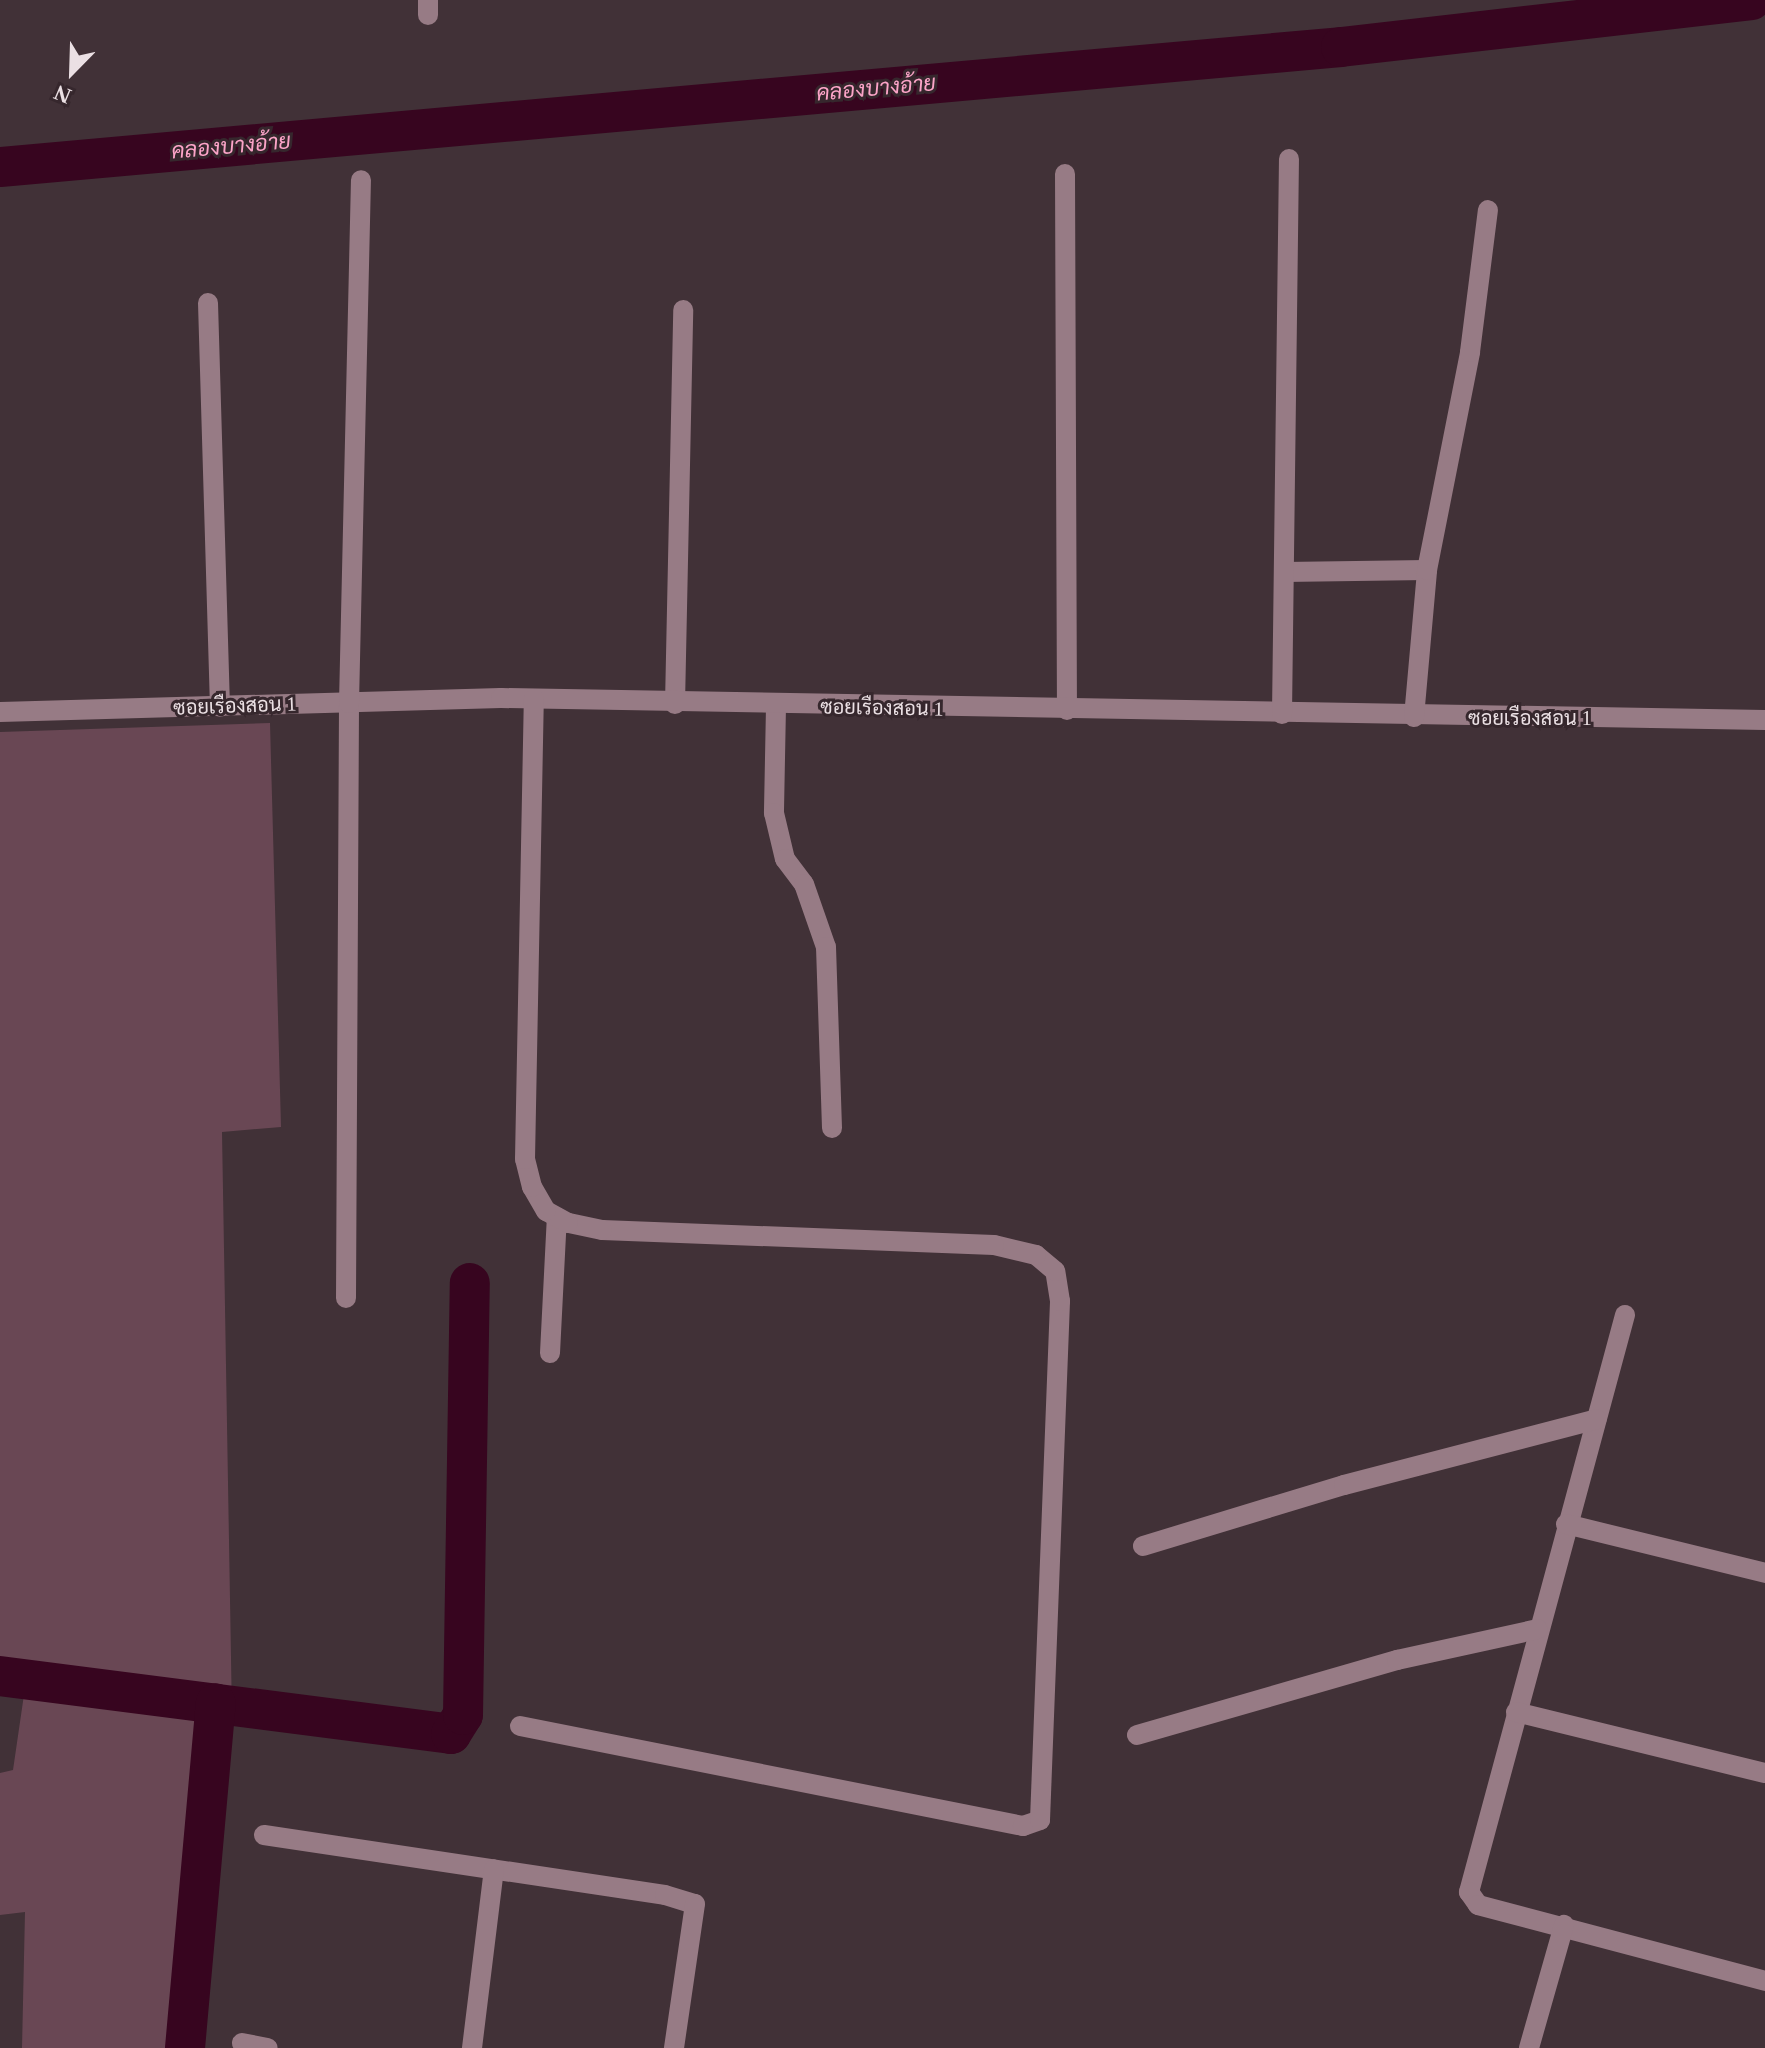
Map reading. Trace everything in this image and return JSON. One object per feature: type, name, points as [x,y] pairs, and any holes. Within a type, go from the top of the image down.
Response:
[{"type":"street","points":[[1282,714],[1289,159]]},
{"type":"street","points":[[1065,174],[1067,710]]},
{"type":"street","points":[[346,1298],[349,703],[361,180]]},
{"type":"street","points":[[1414,717],[1427,570],[1470,352],[1488,210]]},
{"type":"street","points":[[208,303],[220,707]]},
{"type":"street","points":[[675,704],[683,310]]},
{"type":"street","points":[[1284,572],[1427,570]]},
{"type":"street","points":[[520,1726],[1023,1826],[1040,1820],[1060,1301],[1055,1271],[1036,1255],[994,1245],[602,1230],[546,1211],[532,1187],[525,1159],[534,699]]},
{"type":"street","name":"ซอยเรืองสอน 1","points":[[0,712],[534,699],[1414,717],[1765,720]]},
{"type":"street","points":[[776,706],[774,813],[785,859],[804,884],[826,947],[832,1128]]},
{"type":"street","points":[[550,1353],[557,1217]]},
{"type":"street","points":[[1625,1315],[1566,1524],[1469,1892],[1478,1905],[1564,1925],[1765,1981]]},
{"type":"street","points":[[1143,1546],[1344,1485],[1597,1419]]},
{"type":"street","points":[[1566,1524],[1765,1573]]},
{"type":"street","points":[[1137,1735],[1397,1660],[1538,1629]]},
{"type":"street","points":[[1516,1712],[1765,1773]]},
{"type":"street","points":[[264,1835],[494,1869],[695,1904],[674,2048]]},
{"type":"street","points":[[472,2048],[494,1869]]},
{"type":"street","points":[[1529,2048],[1564,1925]]},
{"type":"street","points":[[242,2043],[268,2048]]},
{"type":"shaded area","points":[[270,723],[281,1127],[222,1132],[232,1716],[200,2048],[22,2048],[25,1912],[0,1915],[0,1773],[13,1770],[27,1674],[0,1672],[0,732]]},
{"type":"waterway","name":"คลองบางอ้าย","points":[[0,167],[1341,47],[1751,0]]},
{"type":"waterway","points":[[0,1676],[451,1734],[463,1715],[470,1283]]},
{"type":"waterway","points":[[185,2048],[216,1703]]}]
